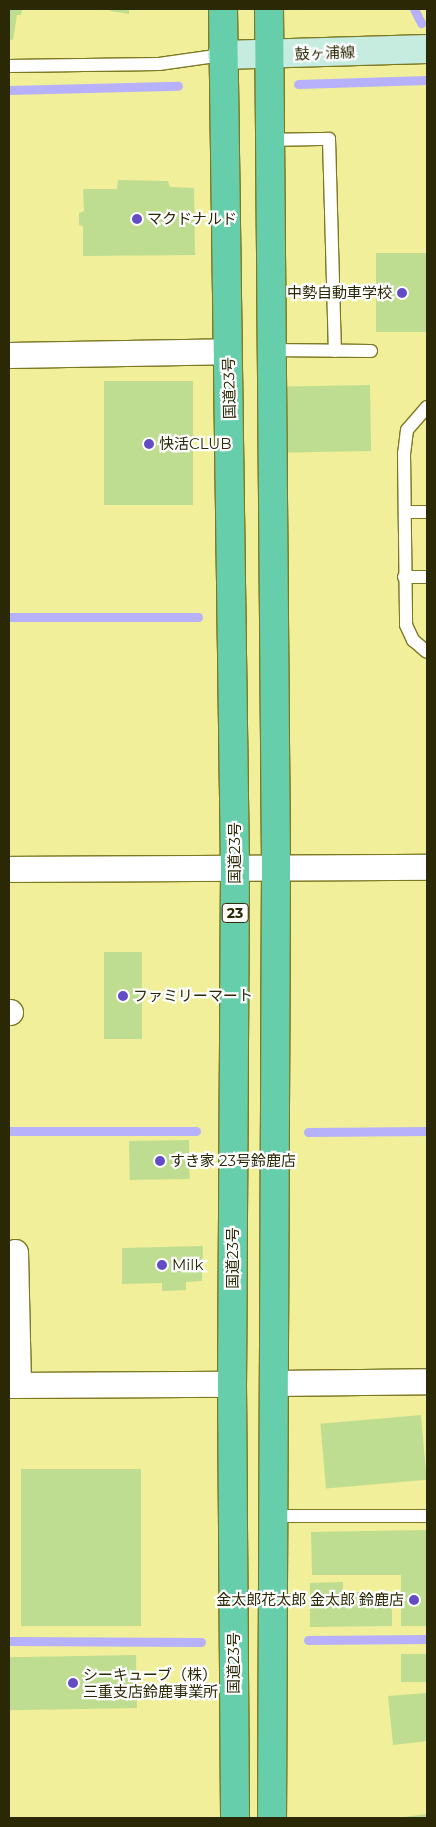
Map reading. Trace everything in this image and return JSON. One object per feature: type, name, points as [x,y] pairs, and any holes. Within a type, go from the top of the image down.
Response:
[{"type":"highway","name":"国道23号","points":[[223,9],[222,55],[235,870],[232,1384],[235,1818]]},
{"type":"highway","points":[[269,9],[270,350],[276,869],[272,1818]]},
{"type":"main road","name":"鼓ヶ浦線","points":[[222,55],[268,56],[427,49]]},
{"type":"street","points":[[9,355],[228,351]]},
{"type":"street","points":[[9,869],[235,870],[427,867]]},
{"type":"street","points":[[15,1252],[13,1385],[232,1384]]},
{"type":"street","points":[[274,1383],[427,1381]]},
{"type":"lane","points":[[9,66],[159,64],[222,55]]},
{"type":"lane","points":[[269,140],[329,139],[334,351]]},
{"type":"lane","points":[[270,350],[371,351]]},
{"type":"lane","points":[[427,407],[407,430],[404,577],[406,625],[413,640],[427,652]]},
{"type":"lane","points":[[405,512],[427,512]]},
{"type":"lane","points":[[404,577],[427,577]]},
{"type":"lane","points":[[274,1516],[427,1516]]},
{"type":"building","points":[[9,9],[22,9],[21,15],[17,15],[13,40],[9,39]]},
{"type":"building","points":[[110,9],[129,9],[129,14],[110,11]]},
{"type":"building","name":"マクドナルド","points":[[118,180],[168,181],[170,187],[194,188],[195,255],[83,256],[83,226],[79,225],[79,213],[84,211],[83,189],[117,189]]},
{"type":"building","name":"中勢自動車学校","points":[[376,253],[427,253],[427,332],[376,332]]},
{"type":"building","name":"快活CLUB","points":[[104,381],[193,381],[193,505],[104,505]]},
{"type":"building","points":[[370,385],[371,451],[288,452],[287,386]]},
{"type":"building","name":"ファミリーマート","points":[[104,952],[142,952],[142,1039],[104,1039]]},
{"type":"building","name":"すき家 23号鈴鹿店","points":[[189,1140],[190,1179],[130,1180],[129,1141]]},
{"type":"building","name":"Milk","points":[[203,1246],[202,1281],[186,1282],[186,1290],[162,1291],[162,1283],[122,1284],[122,1248]]},
{"type":"building","points":[[421,1415],[427,1480],[326,1489],[320,1424]]},
{"type":"building","points":[[21,1469],[141,1469],[141,1626],[21,1626]]},
{"type":"building","name":"金太郎花太郎 金太郎 鈴鹿店","points":[[427,1530],[427,1626],[401,1626],[401,1575],[312,1575],[311,1532]]},
{"type":"building","points":[[343,1582],[343,1592],[392,1592],[392,1626],[310,1627],[310,1583]]},
{"type":"building","points":[[401,1654],[427,1654],[427,1682],[401,1682]]},
{"type":"building","name":"シーキューブ（株） 三重支店鈴鹿事業所","points":[[136,1655],[137,1708],[10,1710],[9,1657]]},
{"type":"building","points":[[427,1693],[427,1741],[393,1745],[388,1696]]},
{"type":"building","points":[[427,1814],[427,1818],[404,1818],[404,1817]]},
{"type":"waterway","points":[[414,9],[421,23]]},
{"type":"waterway","points":[[298,84],[427,80]]},
{"type":"waterway","points":[[9,90],[178,86]]},
{"type":"waterway","points":[[9,617],[198,617]]},
{"type":"waterway","points":[[9,1131],[196,1131]]},
{"type":"waterway","points":[[308,1132],[427,1131]]},
{"type":"waterway","points":[[308,1640],[427,1639]]},
{"type":"waterway","points":[[9,1641],[201,1642]]},
{"type":"place","name":"マクドナルド","points":[[137,219]]},
{"type":"place","name":"中勢自動車学校","points":[[402,293]]},
{"type":"place","name":"快活CLUB","points":[[149,444]]},
{"type":"place","name":"ファミリーマート","points":[[123,996]]},
{"type":"place","name":"すき家 23号鈴鹿店","points":[[160,1161]]},
{"type":"place","name":"Milk","points":[[162,1265]]},
{"type":"place","name":"金太郎花太郎 金太郎 鈴鹿店","points":[[414,1600]]},
{"type":"place","name":"シーキューブ（株） 三重支店鈴鹿事業所","points":[[73,1683]]}]
